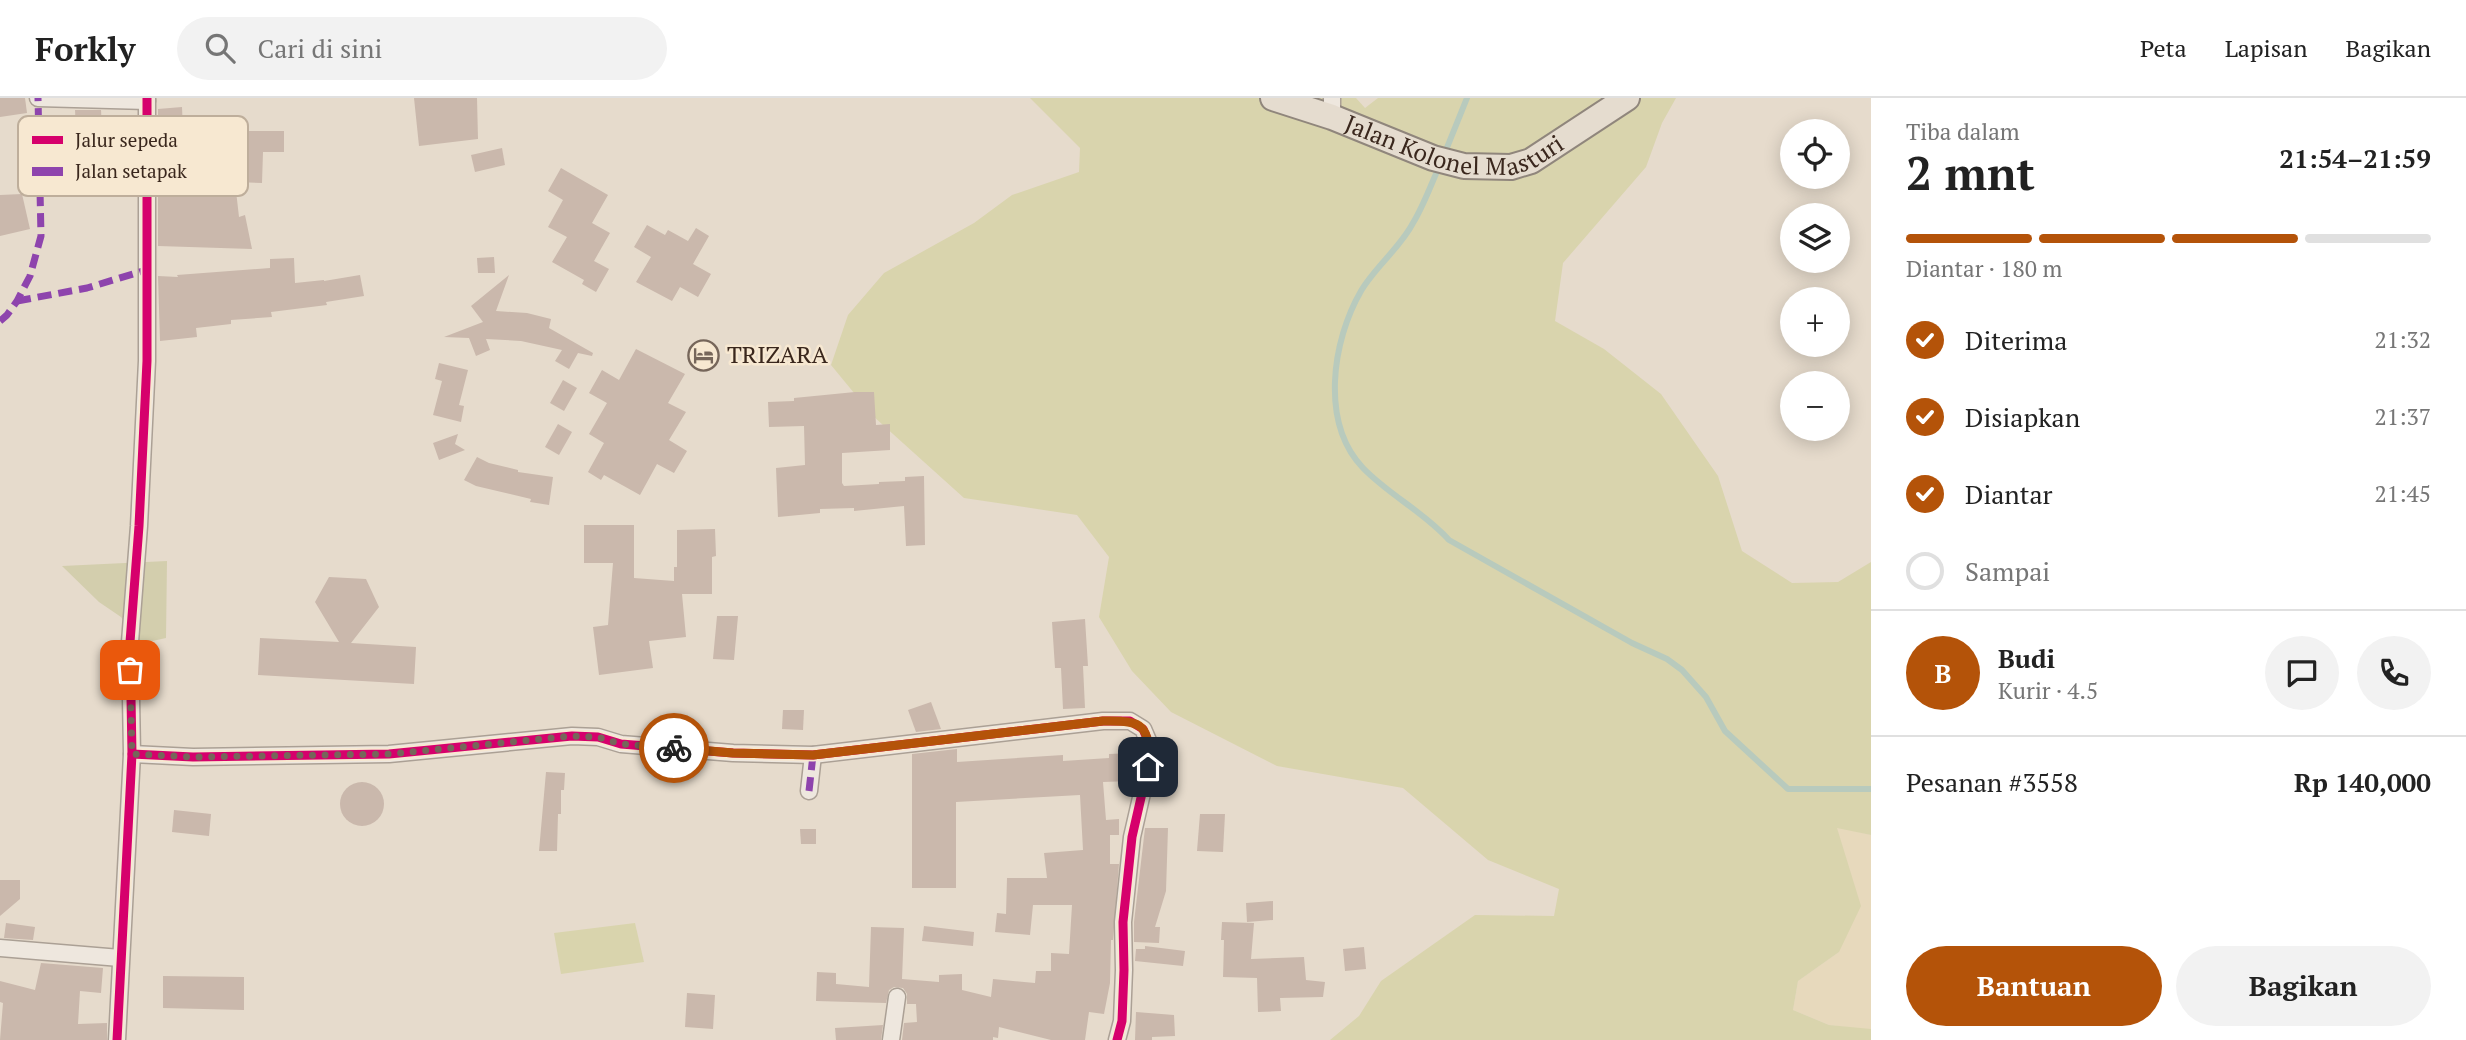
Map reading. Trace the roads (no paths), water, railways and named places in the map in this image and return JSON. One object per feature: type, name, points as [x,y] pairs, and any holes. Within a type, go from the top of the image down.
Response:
[{"type":"main road","name":"Jalan Kolonel Masturi","points":[[1273,98],[1332,108],[1433,158],[1464,166],[1511,167],[1531,161],[1627,98]]},
{"type":"street","points":[[38,99],[147,99]]},
{"type":"street","points":[[117,1040],[132,754],[130,642],[139,526],[146,360],[147,196]]},
{"type":"street","points":[[132,754],[193,757],[390,754],[572,736],[598,737],[621,744],[733,753],[813,755],[1130,720],[1143,729],[1149,743],[1148,767],[1132,837],[1123,922],[1122,1021],[1117,1040]]},
{"type":"street","points":[[809,791],[813,755]]},
{"type":"street","points":[[0,948],[120,958]]},
{"type":"street","points":[[891,1040],[897,997]]},
{"type":"waterway","points":[[1444,155],[1467,98]]},
{"type":"waterway","points":[[1440,165],[1408,232],[1361,291],[1343,333],[1335,381],[1336,405],[1340,428],[1349,450],[1373,478],[1449,540],[1632,643],[1667,659],[1682,670],[1706,697],[1725,731],[1788,789],[1871,789]]},
{"type":"place","name":"TRIZARA","points":[[704,355]]}]
